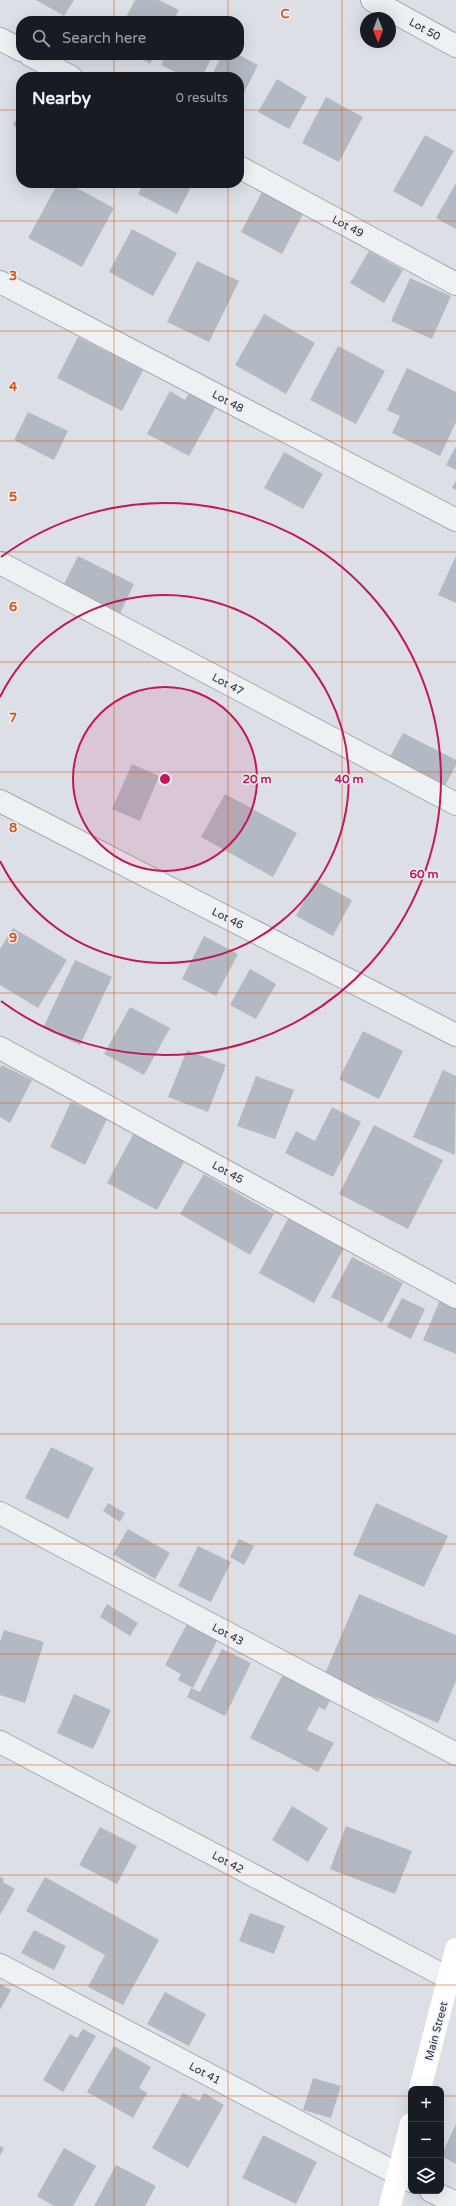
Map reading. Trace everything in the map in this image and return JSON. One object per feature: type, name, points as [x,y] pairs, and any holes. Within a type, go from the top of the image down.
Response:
[{"type":"street","name":"Lot 50","points":[[372,0],[456,46]]},
{"type":"street","points":[[0,39],[16,47]]},
{"type":"street","points":[[39,60],[62,72]]},
{"type":"street","name":"Lot 49","points":[[244,171],[456,284]]},
{"type":"street","name":"Lot 48","points":[[0,282],[456,520]]},
{"type":"street","name":"Lot 47","points":[[0,563],[456,804]]},
{"type":"street","name":"Lot 46","points":[[0,801],[456,1035]]},
{"type":"street","name":"Lot 45","points":[[0,1048],[456,1297]]},
{"type":"street","name":"Lot 43","points":[[0,1513],[456,1754]]},
{"type":"street","name":"Lot 42","points":[[0,1742],[453,1980]]},
{"type":"street","name":"Main Street","points":[[421,2086],[453,1980],[456,1949]]},
{"type":"street","name":"Lot 41","points":[[0,1965],[404,2178]]},
{"type":"street","points":[[390,2206],[404,2178],[408,2147]]},
{"type":"street","points":[[437,2194],[456,2204]]},
{"type":"building","points":[[36,0],[74,0],[64,16]]},
{"type":"building","points":[[135,0],[159,0],[179,10],[176,16],[127,16]]},
{"type":"building","points":[[244,58],[258,65],[244,92],[244,72],[214,72],[220,60],[244,60]]},
{"type":"building","points":[[143,60],[152,60],[150,64]]},
{"type":"building","points":[[164,60],[210,60],[204,72],[176,72],[161,65]]},
{"type":"building","points":[[277,79],[307,97],[289,129],[258,112]]},
{"type":"building","points":[[326,97],[363,117],[339,162],[302,143]]},
{"type":"building","points":[[16,119],[16,127],[13,125]]},
{"type":"building","points":[[425,135],[454,151],[422,207],[393,191]]},
{"type":"building","points":[[456,183],[456,229],[436,218]]},
{"type":"building","points":[[55,188],[76,188],[114,208],[82,267],[28,238]]},
{"type":"building","points":[[141,188],[190,188],[177,214],[138,194]]},
{"type":"building","points":[[262,192],[303,214],[282,254],[241,232]]},
{"type":"building","points":[[132,229],[177,253],[153,296],[109,272]]},
{"type":"building","points":[[369,251],[403,270],[384,303],[350,283]]},
{"type":"building","points":[[197,261],[239,281],[209,342],[167,322]]},
{"type":"building","points":[[410,278],[451,296],[432,339],[391,321]]},
{"type":"building","points":[[264,314],[315,343],[286,394],[235,365]]},
{"type":"building","points":[[78,337],[143,370],[122,411],[57,378]]},
{"type":"building","points":[[338,346],[385,371],[356,424],[310,400]]},
{"type":"building","points":[[407,368],[456,392],[456,422],[440,456],[392,433],[400,416],[387,410]]},
{"type":"building","points":[[170,391],[185,400],[190,392],[217,405],[189,456],[147,434]]},
{"type":"building","points":[[28,412],[68,431],[54,460],[14,440]]},
{"type":"building","points":[[456,446],[456,470],[446,465]]},
{"type":"building","points":[[284,452],[323,474],[303,509],[264,488]]},
{"type":"building","points":[[456,481],[456,490],[452,488]]},
{"type":"building","points":[[78,556],[134,584],[118,618],[61,590]]},
{"type":"building","points":[[456,556],[456,603],[438,595]]},
{"type":"building","points":[[403,733],[456,760],[456,765],[441,793],[386,764]]},
{"type":"building","points":[[132,764],[159,776],[140,821],[112,809]]},
{"type":"building","points":[[225,794],[297,833],[273,877],[201,837]]},
{"type":"building","points":[[315,880],[352,900],[333,936],[296,916]]},
{"type":"building","points":[[13,928],[67,960],[38,1008],[0,985],[0,949]]},
{"type":"building","points":[[204,936],[238,954],[216,996],[182,979]]},
{"type":"building","points":[[75,960],[112,977],[80,1045],[43,1028]]},
{"type":"building","points":[[250,969],[276,984],[256,1019],[230,1005]]},
{"type":"building","points":[[130,1007],[170,1028],[144,1075],[104,1054]]},
{"type":"building","points":[[363,1031],[403,1051],[379,1099],[339,1079]]},
{"type":"building","points":[[187,1050],[226,1065],[208,1112],[168,1097]]},
{"type":"building","points":[[2,1065],[32,1080],[10,1123],[0,1117],[0,1068]]},
{"type":"building","points":[[443,1070],[456,1076],[455,1155],[413,1137]]},
{"type":"building","points":[[256,1076],[294,1090],[275,1139],[237,1126]]},
{"type":"building","points":[[71,1102],[107,1119],[85,1165],[50,1147]]},
{"type":"building","points":[[332,1107],[361,1122],[333,1177],[285,1153],[296,1131],[315,1141]]},
{"type":"building","points":[[374,1125],[443,1160],[408,1229],[339,1194]]},
{"type":"building","points":[[134,1133],[185,1160],[157,1210],[107,1183]]},
{"type":"building","points":[[204,1174],[274,1214],[250,1255],[180,1214]]},
{"type":"building","points":[[289,1217],[345,1246],[314,1303],[259,1273]]},
{"type":"building","points":[[352,1257],[403,1283],[382,1323],[331,1297]]},
{"type":"building","points":[[402,1298],[425,1309],[411,1339],[387,1327]]},
{"type":"building","points":[[440,1300],[456,1306],[456,1354],[423,1340]]},
{"type":"building","points":[[51,1447],[94,1468],[68,1519],[25,1498]]},
{"type":"building","points":[[108,1503],[125,1513],[120,1522],[103,1511]]},
{"type":"building","points":[[376,1503],[448,1536],[424,1587],[353,1555]]},
{"type":"building","points":[[128,1529],[170,1553],[155,1579],[113,1554]]},
{"type":"building","points":[[239,1539],[254,1546],[244,1565],[230,1557]]},
{"type":"building","points":[[198,1546],[231,1562],[211,1602],[178,1586]]},
{"type":"building","points":[[359,1594],[456,1635],[456,1681],[438,1723],[324,1676]]},
{"type":"building","points":[[107,1604],[138,1623],[130,1636],[100,1617]]},
{"type":"building","points":[[188,1622],[218,1639],[193,1688],[178,1680],[181,1674],[165,1665]]},
{"type":"building","points":[[4,1630],[44,1642],[25,1703],[0,1695],[0,1642]]},
{"type":"building","points":[[222,1649],[251,1663],[225,1716],[187,1697],[191,1688],[200,1692]]},
{"type":"building","points":[[286,1668],[334,1693],[325,1710],[319,1707],[307,1730],[334,1743],[318,1772],[250,1738]]},
{"type":"building","points":[[74,1694],[111,1710],[93,1749],[57,1733]]},
{"type":"building","points":[[292,1806],[328,1828],[308,1862],[272,1840]]},
{"type":"building","points":[[346,1826],[412,1851],[395,1894],[330,1869]]},
{"type":"building","points":[[100,1827],[137,1846],[117,1884],[79,1865]]},
{"type":"building","points":[[0,1876],[4,1879],[3,1882],[15,1889],[0,1915]]},
{"type":"building","points":[[45,1877],[159,1940],[123,2005],[88,1987],[105,1955],[26,1911]]},
{"type":"building","points":[[250,1913],[285,1926],[274,1954],[239,1941]]},
{"type":"building","points":[[34,1930],[66,1946],[54,1970],[21,1953]]},
{"type":"building","points":[[0,1984],[11,1990],[0,2010]]},
{"type":"building","points":[[165,1992],[206,2014],[189,2046],[147,2024]]},
{"type":"building","points":[[83,2029],[96,2036],[63,2092],[43,2080],[70,2034],[77,2038]]},
{"type":"building","points":[[114,2046],[151,2067],[139,2088],[147,2093],[133,2118],[87,2092]]},
{"type":"building","points":[[313,2078],[341,2086],[331,2118],[303,2110]]},
{"type":"building","points":[[183,2093],[199,2101],[204,2093],[224,2105],[188,2168],[152,2148]]},
{"type":"building","points":[[456,2124],[456,2164],[444,2158],[444,2150]]},
{"type":"building","points":[[263,2135],[317,2162],[296,2204],[242,2178]]},
{"type":"building","points":[[0,2146],[4,2148],[0,2156]]},
{"type":"building","points":[[64,2148],[96,2166],[73,2206],[54,2206],[37,2196]]},
{"type":"building","points":[[116,2165],[156,2186],[145,2206],[94,2206]]}]
